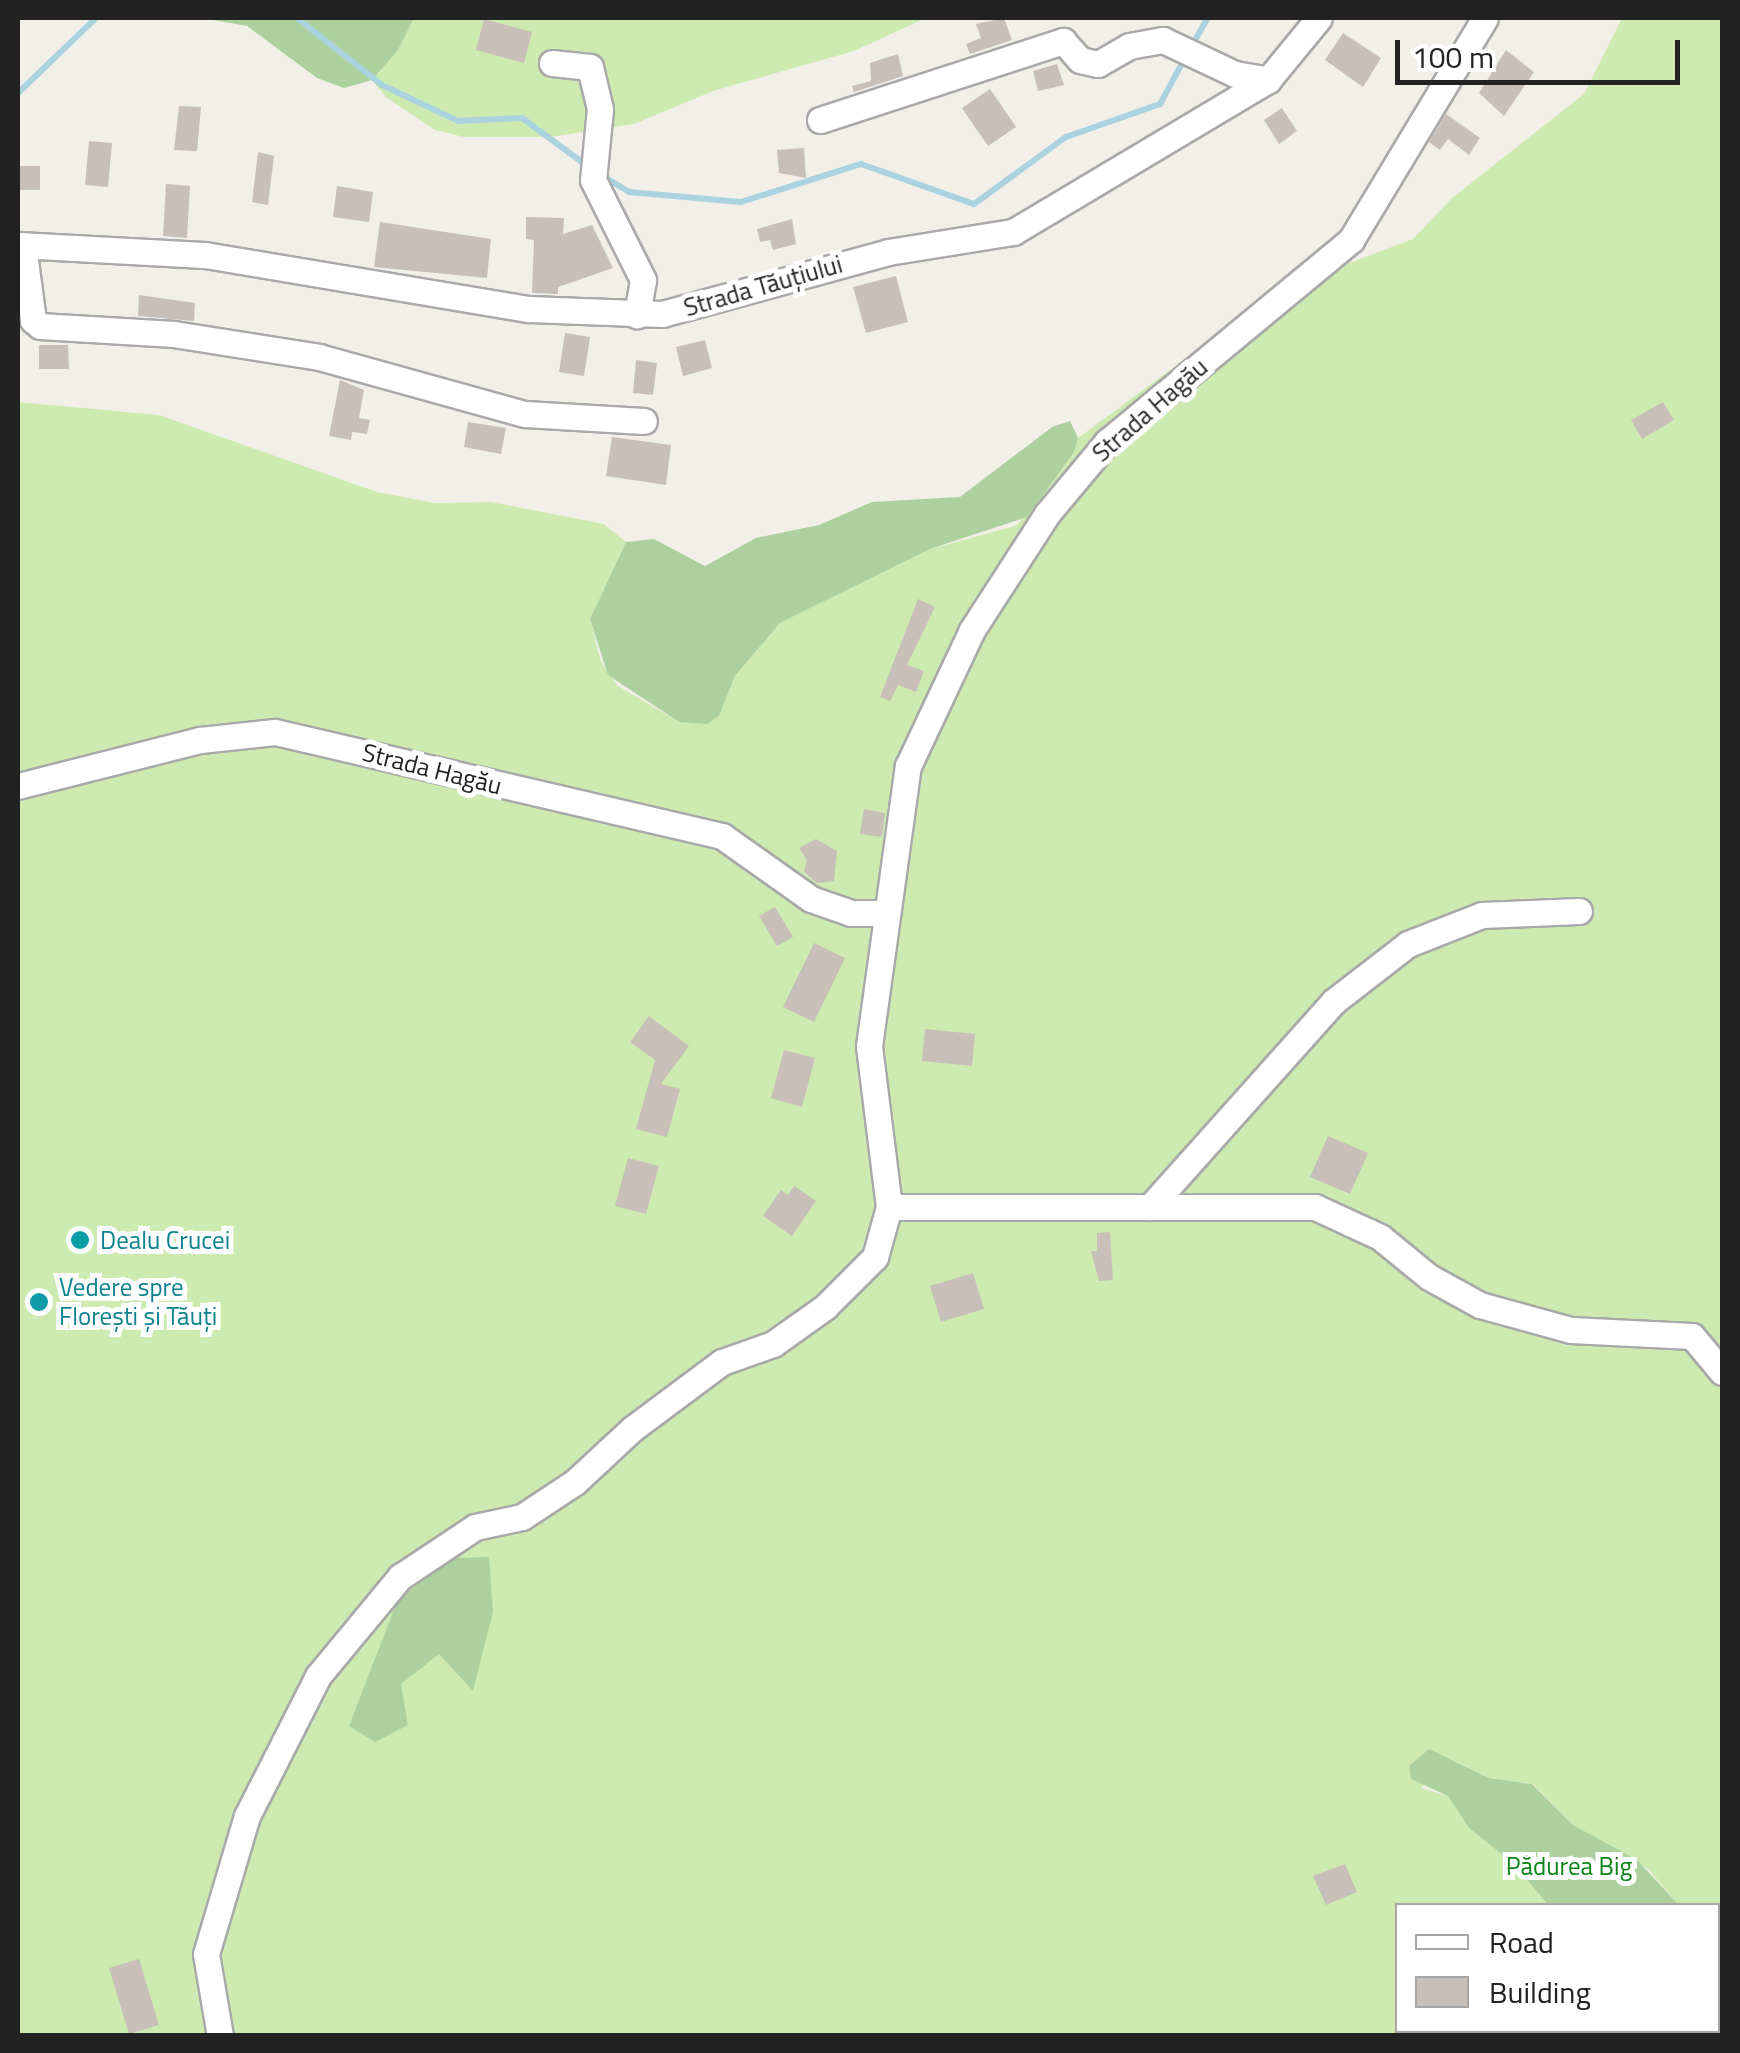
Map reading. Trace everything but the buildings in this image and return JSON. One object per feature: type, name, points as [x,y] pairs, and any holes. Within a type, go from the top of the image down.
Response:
[{"type":"street","name":"Strada Tăuțiului","points":[[20,246],[205,256],[529,309],[637,315],[692,308],[888,252],[1013,232],[1268,80],[1319,18]]},
{"type":"street","name":"Strada Hagău","points":[[890,1207],[869,1046],[886,913],[908,766],[972,630],[1047,514],[1107,442],[1351,240],[1485,18]]},
{"type":"street","points":[[820,120],[1063,30],[1088,63],[1147,40],[1268,80]]},
{"type":"street","points":[[552,62],[590,68],[600,109],[594,170],[643,280],[637,315]]},
{"type":"street","points":[[20,246],[32,320],[40,326],[174,334],[319,357],[524,414],[644,421]]},
{"type":"street","name":"Strada Hagău","points":[[18,786],[200,740],[275,732],[722,836],[811,899],[851,913],[886,913]]},
{"type":"street","points":[[1150,1207],[1333,1002],[1408,944],[1482,915],[1579,911]]},
{"type":"street","points":[[220,2036],[206,1954],[247,1816],[318,1676],[400,1577],[475,1528],[522,1516],[722,1362],[772,1344],[825,1307],[875,1256],[890,1207],[1315,1207],[1380,1238],[1429,1277],[1480,1305],[1571,1330],[1692,1336],[1722,1372]]},
{"type":"green space","points":[[202,18],[414,18],[398,50],[372,80],[344,88],[317,78],[247,26]]},
{"type":"green space","points":[[414,18],[926,18],[854,51],[713,91],[634,124],[550,137],[464,137],[435,130],[386,97],[372,80],[398,50]]},
{"type":"green space","points":[[1622,18],[1722,18],[1722,1937],[1720,1903],[1677,1903],[1648,1869],[1573,1825],[1533,1784],[1489,1778],[1451,1759],[1421,1788],[1448,1796],[1469,1828],[1514,1864],[1546,1903],[1395,1903],[1395,2033],[1641,2035],[18,2036],[18,402],[159,415],[377,492],[435,503],[491,502],[604,524],[626,542],[590,619],[601,662],[618,686],[679,722],[719,716],[735,676],[780,623],[930,549],[1015,526],[1034,509],[1078,438],[1278,290],[1413,239],[1452,198],[1584,94]]},
{"type":"green space","points":[[1070,421],[1078,438],[1074,452],[1027,517],[930,549],[780,623],[735,676],[719,716],[707,724],[679,722],[608,675],[590,619],[626,542],[654,539],[705,566],[756,538],[819,525],[872,502],[960,497],[1052,427]]},
{"type":"green space","points":[[489,1557],[493,1612],[473,1691],[439,1654],[401,1684],[408,1725],[375,1742],[349,1726],[398,1599],[454,1558]]},
{"type":"green space","name":"Pădurea Big","points":[[1429,1749],[1489,1778],[1532,1784],[1573,1825],[1637,1860],[1677,1903],[1546,1903],[1514,1864],[1469,1828],[1448,1796],[1411,1779],[1409,1766]]},
{"type":"waterway","points":[[18,93],[96,18]]},
{"type":"waterway","points":[[297,18],[382,85],[458,121],[522,118],[586,165]]},
{"type":"waterway","points":[[1191,47],[1208,18]]},
{"type":"waterway","points":[[601,175],[629,192],[741,202],[861,164],[974,204],[1066,137],[1160,104],[1185,58]]},
{"type":"place","name":"Dealu Crucei","points":[[80,1240]]},
{"type":"place","name":"Vedere spre Florești și Tăuți","points":[[39,1302]]}]
